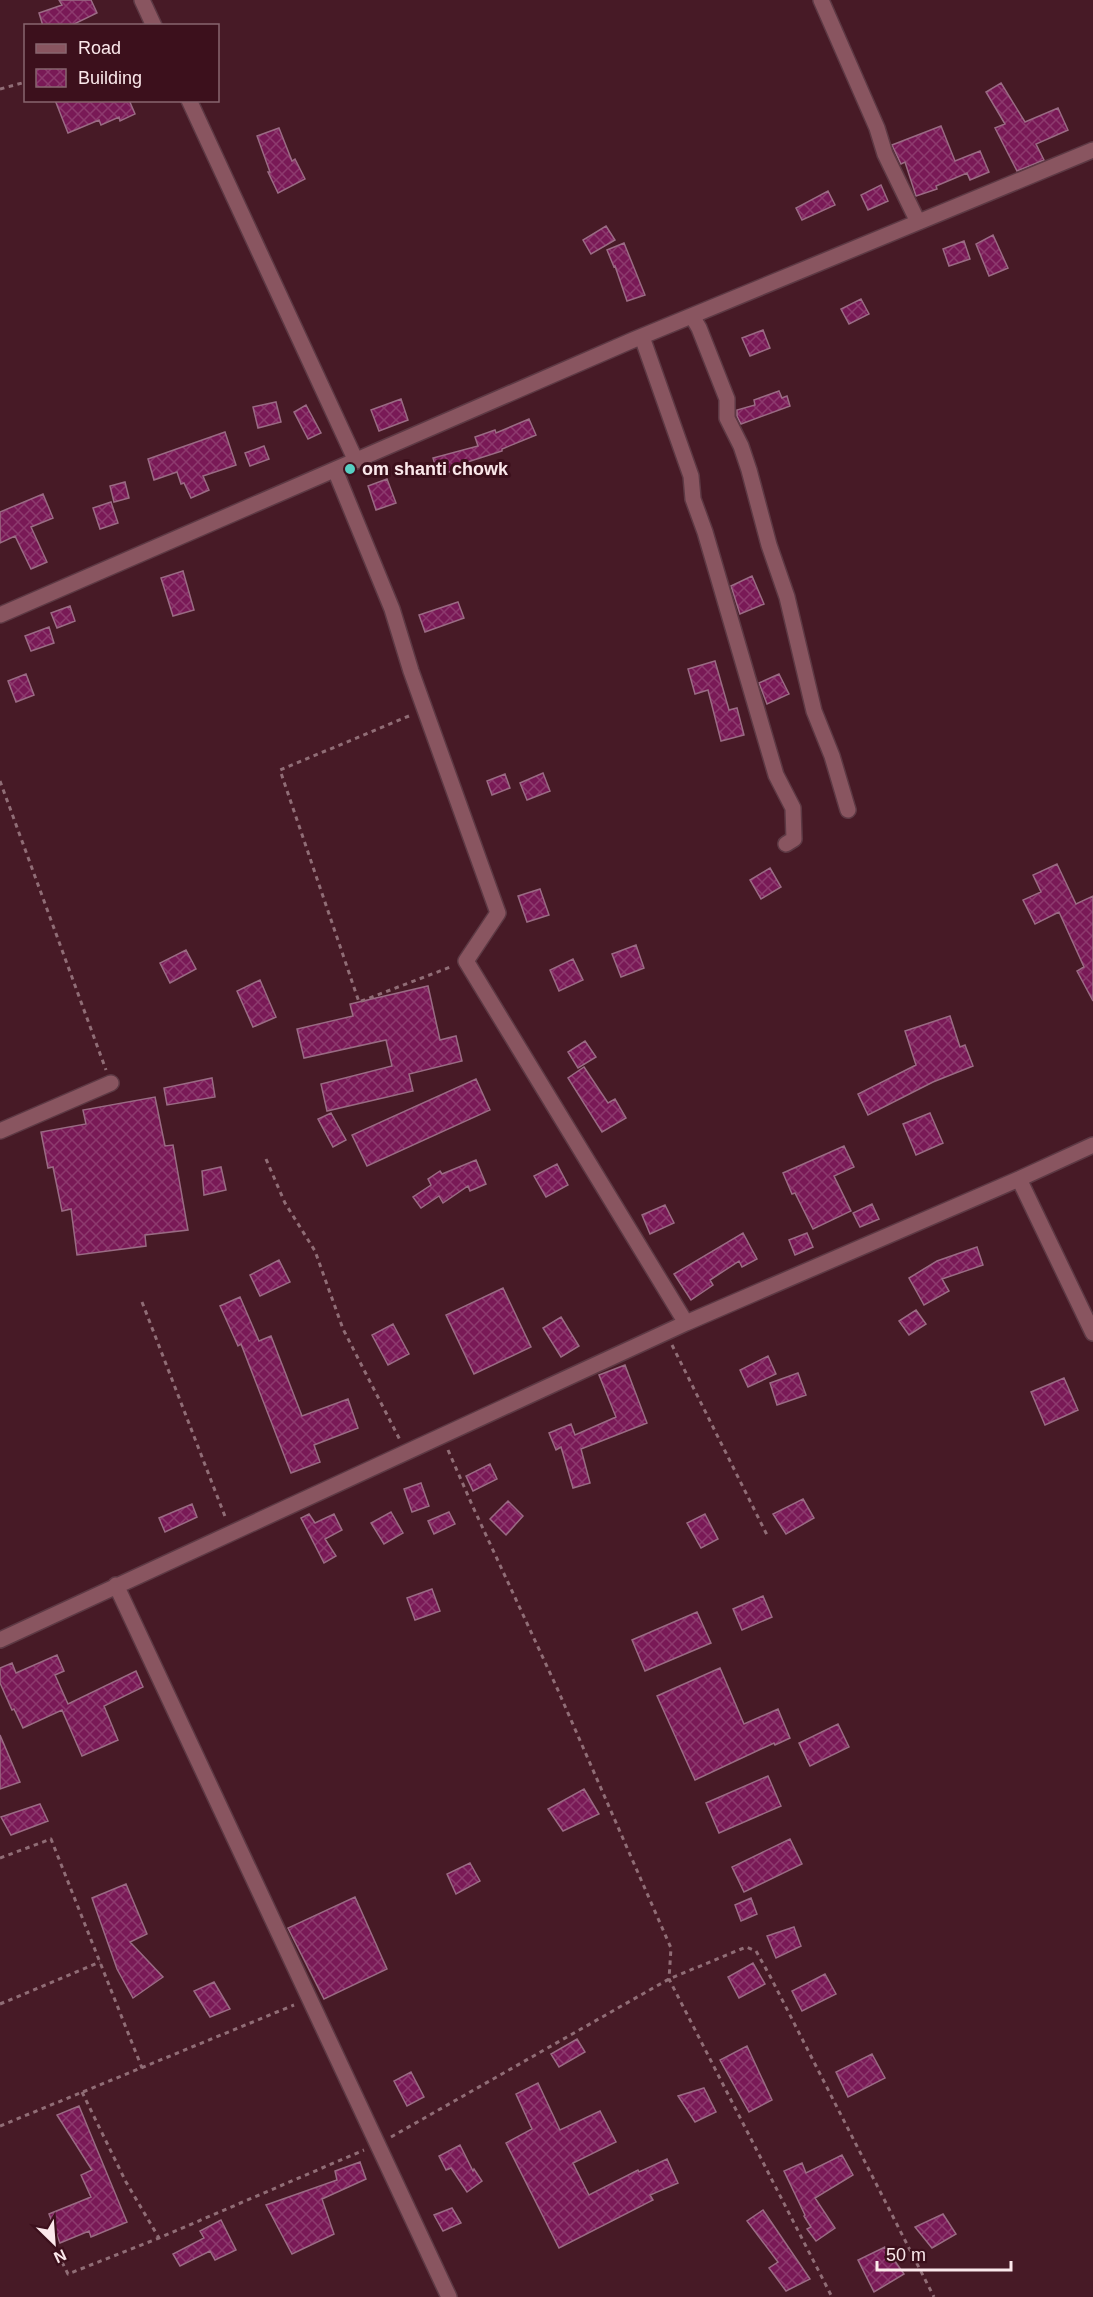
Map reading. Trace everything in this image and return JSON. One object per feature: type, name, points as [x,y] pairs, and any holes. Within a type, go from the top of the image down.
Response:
[{"type":"street","points":[[142,0],[153,24]]},
{"type":"street","points":[[821,0],[877,128],[885,154],[918,222]]},
{"type":"street","points":[[190,102],[356,461]]},
{"type":"street","points":[[0,615],[642,337],[1093,150]]},
{"type":"street","points":[[692,316],[727,399],[727,418],[741,446],[749,470],[769,545],[787,597],[814,711],[832,756],[848,810]]},
{"type":"street","points":[[642,337],[691,476],[693,499],[776,775],[793,808],[794,839],[786,844]]},
{"type":"street","points":[[335,470],[392,609],[498,913],[466,961],[686,1323]]},
{"type":"street","points":[[0,1131],[111,1083]]},
{"type":"street","points":[[0,1640],[666,1332],[1019,1179],[1093,1144]]},
{"type":"street","points":[[1019,1179],[1093,1333]]},
{"type":"street","points":[[116,1585],[449,2297]]},
{"type":"path","points":[[0,89],[24,83]]},
{"type":"path","points":[[425,709],[280,770],[359,1002],[466,961]]},
{"type":"path","points":[[0,781],[111,1083]]},
{"type":"path","points":[[266,1159],[285,1203],[315,1251],[343,1329],[366,1378],[393,1424],[405,1452]]},
{"type":"path","points":[[142,1302],[231,1532]]},
{"type":"path","points":[[666,1332],[768,1537]]},
{"type":"path","points":[[442,1435],[557,1688],[671,1948],[669,1978],[832,2297]]},
{"type":"path","points":[[0,1858],[51,1839],[142,2068]]},
{"type":"path","points":[[669,1978],[746,1947],[756,1951],[934,2297]]},
{"type":"path","points":[[0,2004],[100,1962]]},
{"type":"path","points":[[0,2126],[310,1999]]},
{"type":"path","points":[[58,2254],[69,2274],[159,2238]]},
{"type":"building","points":[[59,0],[91,0],[97,13],[74,24],[42,24],[39,13],[62,5]]},
{"type":"building","points":[[1001,83],[1025,122],[1058,108],[1068,130],[1036,144],[1044,160],[1017,171],[995,128],[1005,124],[986,92]]},
{"type":"building","points":[[56,102],[130,102],[135,114],[120,121],[119,117],[101,125],[99,120],[68,133]]},
{"type":"building","points":[[941,126],[955,161],[980,151],[989,172],[970,180],[967,173],[936,186],[937,189],[916,196],[905,162],[901,164],[892,145]]},
{"type":"building","points":[[279,128],[292,161],[295,159],[305,179],[278,193],[268,172],[270,172],[257,136]]},
{"type":"building","points":[[881,185],[888,201],[868,210],[861,195]]},
{"type":"building","points":[[828,191],[835,205],[802,220],[796,208]]},
{"type":"building","points":[[606,226],[615,240],[591,254],[583,240]]},
{"type":"building","points":[[993,235],[1008,268],[989,276],[976,244]]},
{"type":"building","points":[[964,241],[970,259],[949,266],[943,249]]},
{"type":"building","points":[[624,243],[645,295],[627,301],[607,250]]},
{"type":"building","points":[[861,299],[869,314],[849,324],[841,309]]},
{"type":"building","points":[[763,330],[770,348],[750,356],[742,338]]},
{"type":"building","points":[[779,391],[782,398],[787,396],[790,406],[741,424],[737,410],[755,405],[754,400]]},
{"type":"building","points":[[401,399],[408,420],[379,431],[371,410]]},
{"type":"building","points":[[276,402],[281,422],[258,428],[253,407]]},
{"type":"building","points":[[306,405],[321,433],[308,439],[294,412]]},
{"type":"building","points":[[529,419],[536,435],[502,449],[502,451],[458,465],[459,469],[438,475],[433,458],[478,446],[475,437],[495,430],[496,433]]},
{"type":"building","points":[[225,432],[236,465],[203,476],[209,490],[191,498],[184,483],[181,484],[177,472],[154,480],[148,459]]},
{"type":"building","points":[[264,446],[269,459],[250,466],[245,453]]},
{"type":"building","points":[[387,479],[396,503],[376,510],[368,486]]},
{"type":"building","points":[[125,482],[129,498],[114,502],[110,486]]},
{"type":"building","points":[[43,494],[53,518],[31,527],[47,562],[31,569],[15,536],[0,543],[0,512]]},
{"type":"building","points":[[111,502],[118,523],[100,529],[93,508]]},
{"type":"building","points":[[183,571],[194,610],[173,616],[161,578]]},
{"type":"building","points":[[752,576],[764,604],[740,614],[731,586]]},
{"type":"building","points":[[458,602],[464,618],[425,632],[419,615]]},
{"type":"building","points":[[70,606],[75,621],[57,628],[51,613]]},
{"type":"building","points":[[49,627],[54,643],[31,651],[25,636]]},
{"type":"building","points":[[715,661],[729,710],[737,708],[744,735],[721,741],[708,690],[695,694],[688,669]]},
{"type":"building","points":[[26,674],[34,695],[16,702],[8,681]]},
{"type":"building","points":[[779,674],[789,694],[767,704],[759,683]]},
{"type":"building","points":[[543,773],[550,791],[527,800],[520,783]]},
{"type":"building","points":[[505,774],[510,788],[492,795],[487,781]]},
{"type":"building","points":[[1057,864],[1076,904],[1093,896],[1093,1001],[1077,971],[1084,967],[1059,912],[1035,924],[1023,900],[1041,892],[1033,875]]},
{"type":"building","points":[[770,868],[781,887],[761,899],[750,880]]},
{"type":"building","points":[[540,889],[549,915],[527,922],[518,896]]},
{"type":"building","points":[[636,945],[644,968],[621,977],[612,954]]},
{"type":"building","points":[[186,950],[196,969],[170,983],[160,963]]},
{"type":"building","points":[[573,959],[583,980],[559,991],[550,970]]},
{"type":"building","points":[[260,980],[276,1017],[253,1027],[237,991]]},
{"type":"building","points":[[428,986],[440,1040],[456,1036],[462,1061],[409,1074],[413,1091],[327,1111],[321,1084],[392,1066],[386,1040],[304,1058],[297,1029],[353,1016],[350,1004]]},
{"type":"building","points":[[950,1016],[960,1047],[965,1045],[973,1066],[933,1082],[868,1115],[858,1094],[916,1065],[905,1031]]},
{"type":"building","points":[[585,1041],[596,1057],[578,1068],[568,1052]]},
{"type":"building","points":[[584,1067],[608,1103],[615,1099],[626,1118],[602,1132],[568,1078]]},
{"type":"building","points":[[212,1078],[215,1097],[167,1105],[164,1088]]},
{"type":"building","points":[[476,1079],[490,1110],[367,1166],[352,1135]]},
{"type":"building","points":[[155,1097],[165,1146],[173,1145],[188,1230],[145,1235],[146,1246],[77,1255],[71,1209],[62,1211],[53,1167],[48,1168],[41,1132],[86,1124],[83,1110]]},
{"type":"building","points":[[331,1113],[346,1140],[333,1147],[318,1119]]},
{"type":"building","points":[[930,1113],[943,1143],[916,1155],[903,1124]]},
{"type":"building","points":[[844,1146],[854,1167],[834,1176],[851,1211],[813,1229],[795,1193],[792,1194],[783,1173]]},
{"type":"building","points":[[476,1160],[486,1184],[470,1191],[468,1186],[443,1203],[439,1196],[421,1208],[413,1197],[431,1185],[428,1179],[440,1171],[442,1174]]},
{"type":"building","points":[[557,1164],[568,1185],[546,1197],[534,1176]]},
{"type":"building","points":[[221,1167],[226,1190],[204,1195],[202,1171]]},
{"type":"building","points":[[872,1204],[879,1219],[860,1227],[853,1213]]},
{"type":"building","points":[[665,1205],[674,1223],[650,1234],[642,1215]]},
{"type":"building","points":[[743,1233],[757,1259],[742,1267],[739,1261],[710,1280],[713,1285],[691,1300],[674,1274]]},
{"type":"building","points":[[807,1233],[813,1247],[795,1255],[789,1240]]},
{"type":"building","points":[[977,1247],[983,1265],[942,1279],[949,1291],[924,1305],[909,1278],[937,1261]]},
{"type":"building","points":[[279,1260],[290,1282],[260,1296],[250,1275]]},
{"type":"building","points":[[503,1288],[531,1347],[474,1374],[446,1315]]},
{"type":"building","points":[[240,1297],[259,1341],[271,1336],[302,1416],[348,1399],[358,1428],[314,1445],[320,1462],[291,1473],[241,1344],[238,1346],[220,1306]]},
{"type":"building","points":[[916,1310],[926,1324],[909,1335],[899,1321]]},
{"type":"building","points":[[561,1317],[579,1346],[561,1357],[543,1328]]},
{"type":"building","points":[[393,1324],[409,1354],[388,1365],[372,1335]]},
{"type":"building","points":[[768,1356],[776,1374],[748,1387],[740,1370]]},
{"type":"building","points":[[625,1365],[647,1423],[581,1449],[590,1483],[573,1488],[561,1447],[556,1450],[549,1433],[571,1424],[575,1435],[616,1417],[599,1375]]},
{"type":"building","points":[[798,1373],[806,1395],[777,1405],[770,1383]]},
{"type":"building","points":[[1064,1378],[1078,1410],[1045,1425],[1031,1392]]},
{"type":"building","points":[[490,1464],[497,1479],[473,1491],[466,1476]]},
{"type":"building","points":[[421,1483],[429,1506],[412,1512],[404,1489]]},
{"type":"building","points":[[803,1499],[814,1518],[786,1534],[773,1514]]},
{"type":"building","points":[[508,1501],[523,1516],[506,1535],[490,1519]]},
{"type":"building","points":[[192,1504],[197,1517],[165,1532],[159,1518]]},
{"type":"building","points":[[391,1512],[403,1533],[384,1544],[371,1523]]},
{"type":"building","points":[[449,1512],[455,1524],[434,1534],[428,1521]]},
{"type":"building","points":[[309,1514],[315,1523],[334,1514],[342,1530],[325,1539],[336,1556],[324,1563],[301,1518]]},
{"type":"building","points":[[705,1514],[718,1539],[701,1548],[687,1523]]},
{"type":"building","points":[[432,1589],[440,1611],[415,1620],[407,1598]]},
{"type":"building","points":[[763,1596],[772,1617],[742,1630],[733,1609]]},
{"type":"building","points":[[697,1612],[711,1643],[645,1671],[632,1640]]},
{"type":"building","points":[[57,1655],[64,1671],[55,1675],[68,1704],[136,1671],[143,1687],[104,1706],[118,1740],[82,1756],[62,1710],[23,1728],[0,1683],[0,1668],[12,1663],[16,1673]]},
{"type":"building","points":[[720,1668],[744,1724],[778,1709],[790,1738],[775,1745],[774,1743],[695,1780],[657,1696]]},
{"type":"building","points":[[838,1724],[849,1747],[810,1766],[799,1743]]},
{"type":"building","points":[[0,1735],[20,1782],[0,1789]]},
{"type":"building","points":[[768,1776],[781,1806],[719,1833],[706,1803]]},
{"type":"building","points":[[584,1789],[599,1814],[563,1831],[548,1809]]},
{"type":"building","points":[[40,1804],[48,1821],[11,1835],[1,1817]]},
{"type":"building","points":[[790,1839],[802,1864],[744,1892],[732,1867]]},
{"type":"building","points":[[470,1863],[480,1881],[456,1894],[447,1874]]},
{"type":"building","points":[[126,1884],[147,1934],[130,1942],[163,1977],[133,1998],[117,1969],[92,1898]]},
{"type":"building","points":[[355,1897],[387,1969],[324,1999],[288,1928]]},
{"type":"building","points":[[751,1898],[757,1914],[741,1921],[735,1905]]},
{"type":"building","points":[[794,1927],[801,1946],[776,1958],[767,1936]]},
{"type":"building","points":[[753,1963],[765,1984],[739,1998],[728,1977]]},
{"type":"building","points":[[825,1974],[836,1994],[802,2011],[792,1991]]},
{"type":"building","points":[[214,1982],[230,2009],[210,2017],[194,1991]]},
{"type":"building","points":[[577,2039],[585,2052],[559,2067],[551,2054]]},
{"type":"building","points":[[747,2046],[772,2100],[749,2112],[720,2060]]},
{"type":"building","points":[[872,2054],[885,2078],[848,2097],[836,2072]]},
{"type":"building","points":[[411,2072],[424,2097],[407,2106],[394,2081]]},
{"type":"building","points":[[538,2083],[560,2130],[600,2111],[616,2142],[573,2163],[589,2195],[638,2170],[639,2172],[667,2159],[678,2183],[650,2195],[653,2200],[559,2248],[506,2143],[532,2129],[516,2094]]},
{"type":"building","points":[[704,2088],[716,2112],[695,2122],[678,2096]]},
{"type":"building","points":[[79,2106],[127,2222],[91,2237],[89,2231],[60,2243],[49,2214],[91,2197],[81,2175],[92,2170],[57,2115]]},
{"type":"building","points":[[460,2145],[473,2171],[474,2169],[482,2181],[467,2192],[451,2168],[446,2170],[439,2156]]},
{"type":"building","points":[[842,2155],[853,2175],[815,2198],[835,2228],[816,2241],[807,2229],[811,2227],[784,2171],[802,2163],[806,2173]]},
{"type":"building","points":[[360,2162],[366,2179],[322,2199],[334,2234],[292,2254],[266,2205],[337,2180],[335,2171]]},
{"type":"building","points":[[452,2208],[461,2223],[443,2231],[434,2215]]},
{"type":"building","points":[[763,2210],[810,2279],[786,2291],[769,2268],[778,2262],[747,2221]]},
{"type":"building","points":[[943,2214],[956,2234],[932,2248],[915,2227]]},
{"type":"building","points":[[221,2220],[236,2250],[215,2260],[210,2251],[180,2266],[173,2254],[204,2238],[200,2231]]},
{"type":"building","points":[[885,2247],[904,2274],[874,2292],[858,2260]]},
{"type":"place","name":"om shanti chowk","points":[[350,469]]}]
